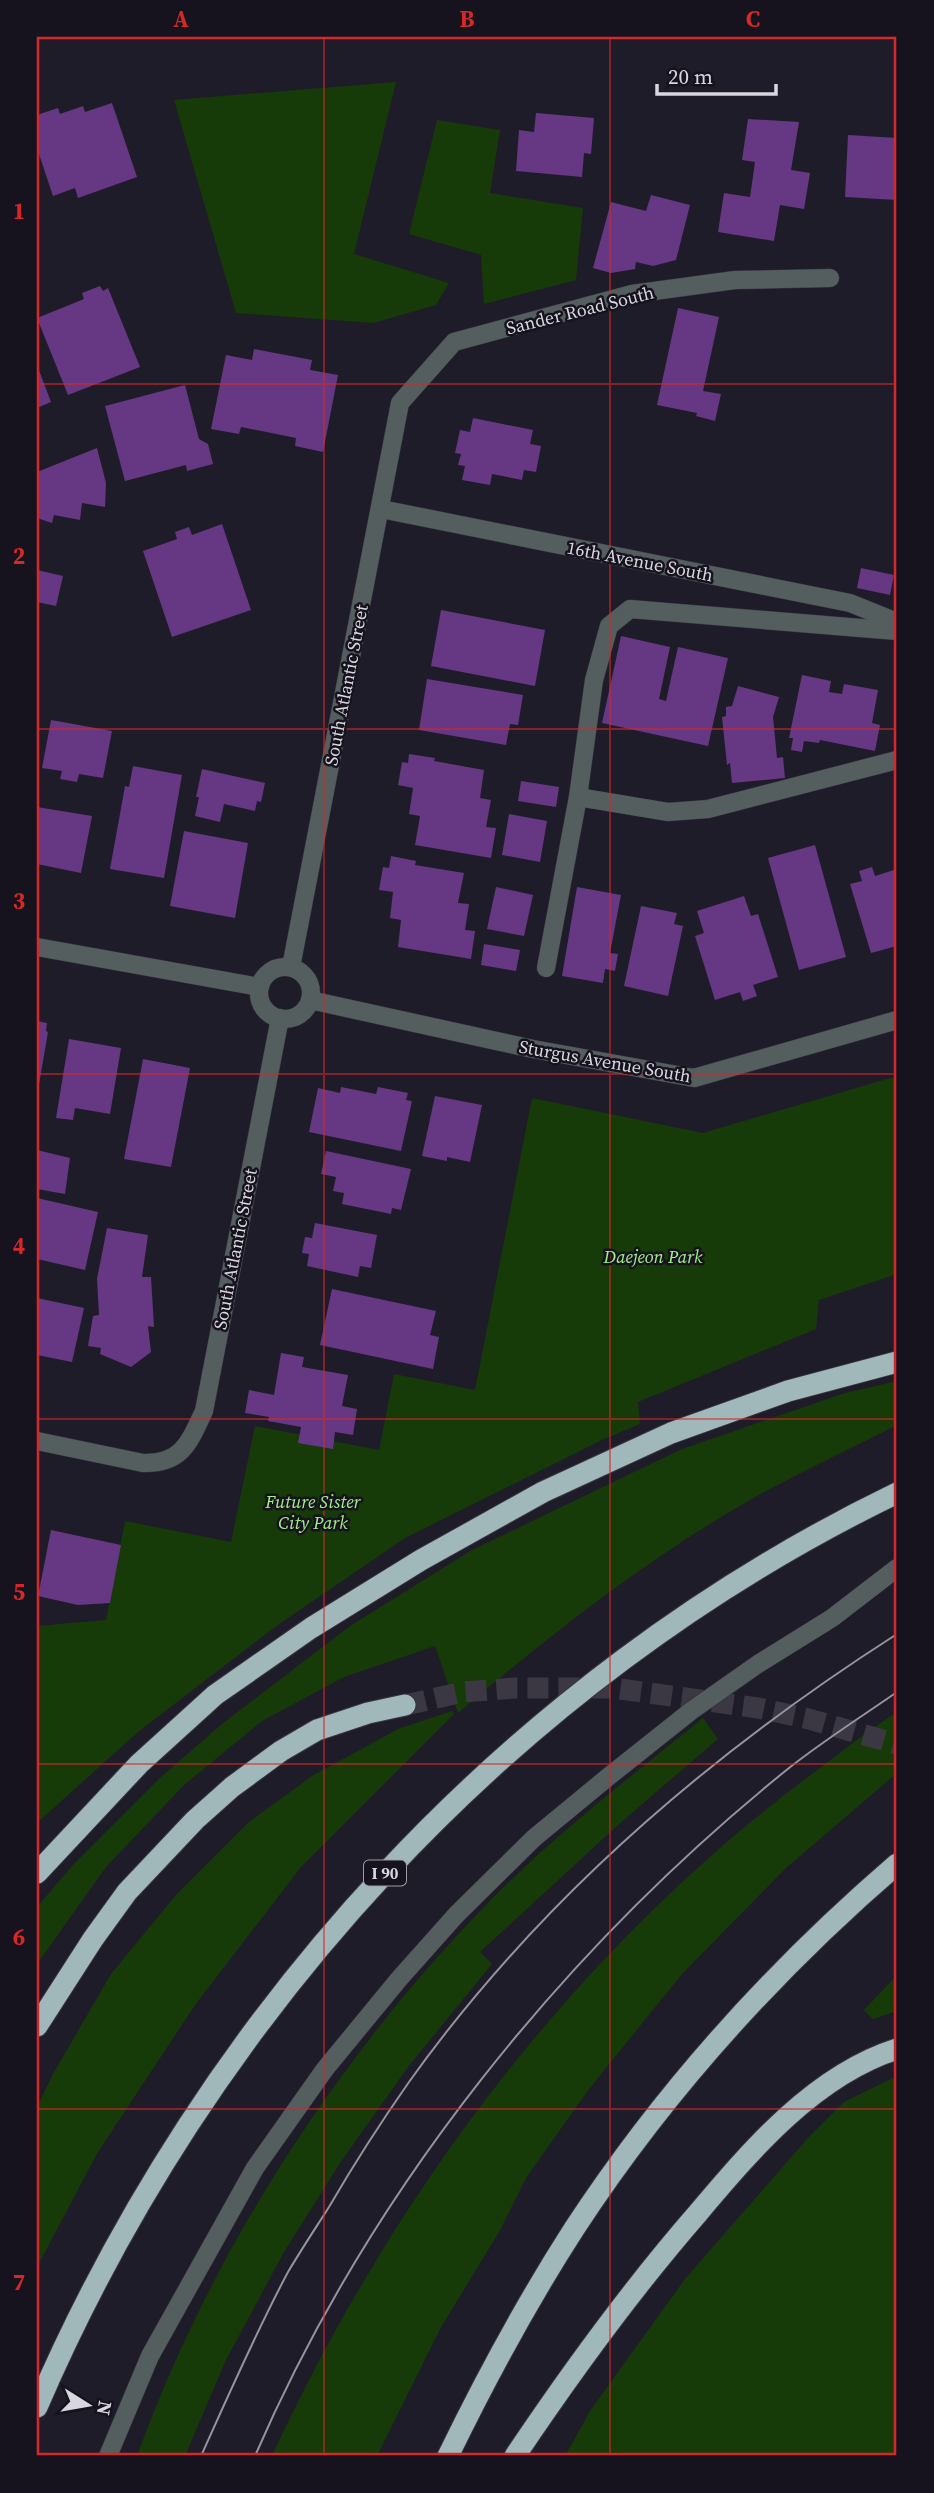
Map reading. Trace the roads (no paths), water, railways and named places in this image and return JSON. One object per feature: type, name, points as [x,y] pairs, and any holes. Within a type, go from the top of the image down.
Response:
[{"type":"highway","points":[[37,1872],[139,1764],[215,1695],[312,1628],[421,1560],[544,1492],[671,1433],[788,1391],[897,1362]]},
{"type":"highway","name":"I 90","points":[[37,2407],[93,2285],[180,2136],[228,2063],[280,1994],[335,1927],[393,1863],[519,1744],[655,1637],[801,1544],[897,1493]]},
{"type":"highway","points":[[37,2026],[127,1892],[195,1820],[232,1787],[281,1751],[317,1730],[368,1713],[405,1705]]},
{"type":"highway","points":[[447,2456],[528,2304],[575,2228],[627,2155],[682,2084],[741,2015],[802,1951],[897,1864]]},
{"type":"highway","points":[[515,2456],[629,2296],[724,2182],[772,2132],[825,2086],[862,2063],[897,2049]]},
{"type":"street","name":"Sander Road South","points":[[400,403],[454,342],[632,294],[735,281],[830,278]]},
{"type":"street","name":"South Atlantic Street","points":[[291,967],[400,403]]},
{"type":"street","name":"16th Avenue South","points":[[380,509],[850,603],[897,622]]},
{"type":"street","points":[[546,968],[578,797],[594,680],[609,626],[630,609],[897,631]]},
{"type":"street","points":[[578,797],[668,812],[708,808],[897,760]]},
{"type":"street","points":[[37,947],[260,987]]},
{"type":"street","points":[[291,967],[302,972],[308,979],[311,987],[310,1000],[298,1016],[280,1018],[267,1012],[260,987],[269,972],[276,968],[291,967]]},
{"type":"street","name":"Sturgus Avenue South","points":[[310,1000],[533,1049],[694,1078],[897,1020]]},
{"type":"street","name":"South Atlantic Street","points":[[37,1441],[143,1463],[160,1464],[180,1452],[192,1436],[204,1411],[280,1018]]},
{"type":"street","points":[[108,2456],[150,2356],[256,2168],[325,2069],[407,1969],[456,1915],[534,1839],[608,1777],[691,1711],[758,1664],[832,1618],[897,1567]]},
{"type":"tunnel","points":[[405,1705],[463,1692],[515,1688],[613,1688],[758,1708],[805,1718],[897,1744]]},
{"type":"tram line","points":[[201,2456],[288,2272],[388,2112],[459,2016],[571,1892],[695,1780],[760,1729],[897,1634]]},
{"type":"tram line","points":[[255,2456],[302,2357],[355,2262],[415,2169],[481,2080],[551,1995],[627,1914],[706,1839],[789,1768],[897,1692]]},
{"type":"park label","name":"Daejeon Park","points":[[653,1256]]},
{"type":"park label","name":"Future Sister City Park","points":[[313,1511]]}]
